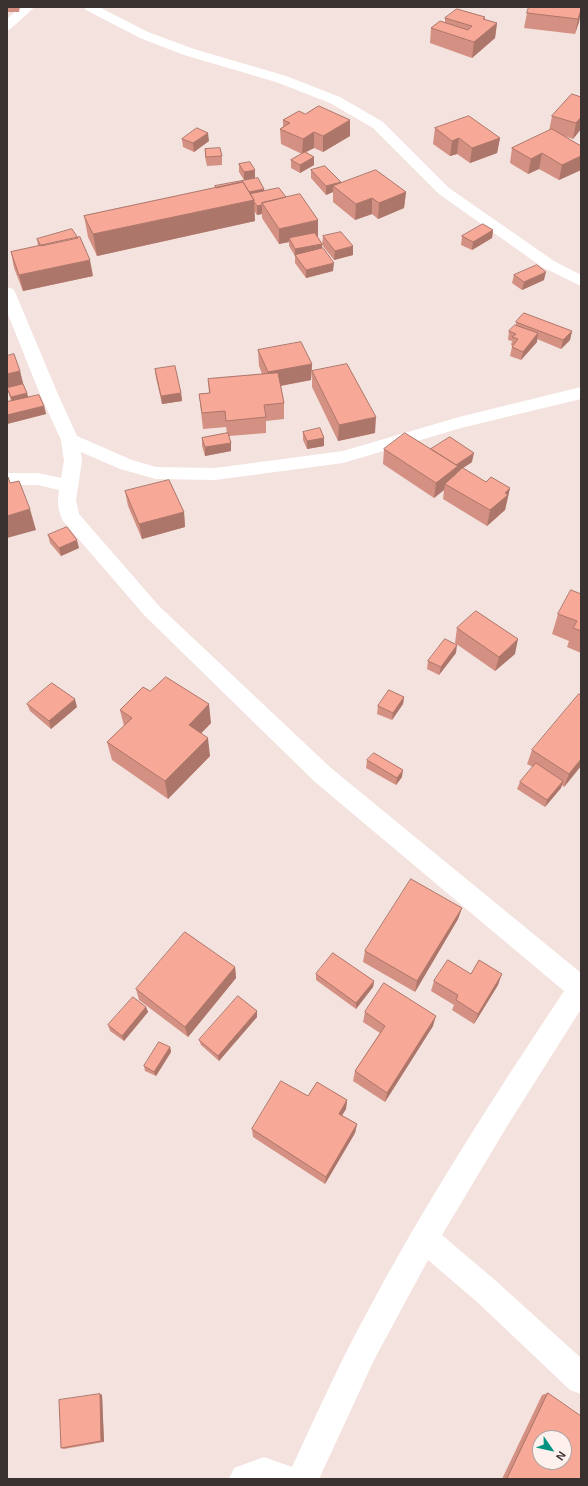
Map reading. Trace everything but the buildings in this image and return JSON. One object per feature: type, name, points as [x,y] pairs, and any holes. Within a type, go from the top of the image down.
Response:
[{"type":"street","points":[[7,27],[15,17],[28,7]]},
{"type":"street","points":[[90,7],[144,35],[182,50],[281,79],[335,100],[378,125],[444,191],[548,264],[581,281]]},
{"type":"street","points":[[7,292],[48,392],[70,440],[73,461],[68,500],[70,516],[152,611],[323,775],[581,988],[492,1124],[424,1238],[372,1332],[303,1479]]},
{"type":"street","points":[[70,440],[126,465],[156,473],[216,474],[343,457],[459,423],[581,393]]},
{"type":"street","points":[[7,479],[38,480],[69,486]]},
{"type":"street","points":[[424,1238],[486,1291],[581,1378]]},
{"type":"street","points":[[245,1479],[264,1473],[283,1479]]}]
